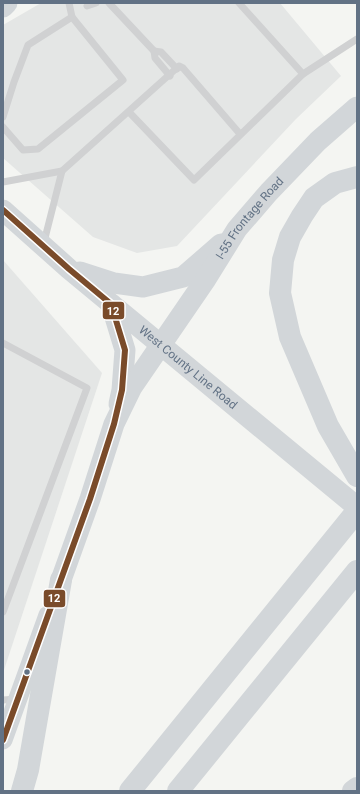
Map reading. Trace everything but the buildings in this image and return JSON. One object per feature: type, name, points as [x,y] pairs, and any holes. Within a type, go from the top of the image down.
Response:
[{"type":"highway","points":[[357,177],[335,183],[314,198],[302,216],[290,237],[283,260],[280,293],[290,337],[328,426],[357,476]]},
{"type":"highway","points":[[130,791],[357,511]]},
{"type":"highway","points":[[178,791],[357,571]]},
{"type":"highway","points":[[22,791],[28,770],[62,580]]},
{"type":"highway","points":[[353,791],[357,788]]},
{"type":"main road","points":[[3,7],[7,3]]},
{"type":"main road","name":"I-55 Frontage Road","points":[[114,424],[132,387],[162,346],[238,229],[269,192],[318,141],[357,107]]},
{"type":"main road","name":"West County Line Road","points":[[3,210],[69,269],[357,507]]},
{"type":"main road","points":[[69,269],[114,283],[143,287],[183,277],[238,229]]},
{"type":"main road","points":[[62,580],[114,424],[122,390],[125,350],[112,304]]},
{"type":"street","points":[[5,729],[10,700],[62,580]]},
{"type":"lane","points":[[3,127],[23,150],[38,149],[123,80],[72,17],[69,3]]},
{"type":"lane","points":[[87,6],[96,3]]},
{"type":"lane","points":[[109,3],[154,51],[155,58],[170,76]]},
{"type":"lane","points":[[239,3],[303,74]]},
{"type":"lane","points":[[3,117],[28,45],[72,17]]},
{"type":"lane","points":[[129,112],[194,180],[303,74],[357,39]]},
{"type":"lane","points":[[154,51],[161,52],[177,69]]},
{"type":"lane","points":[[3,182],[62,171],[180,66],[240,134]]},
{"type":"lane","points":[[43,246],[62,171]]},
{"type":"lane","points":[[3,343],[87,388],[3,612]]},
{"type":"shaded area","points":[[41,3],[280,3],[341,76],[296,119],[177,246],[137,253],[93,237],[3,158],[3,25]]},
{"type":"shaded area","points":[[3,260],[102,373],[3,673]]},
{"type":"transit line","name":"12","points":[[3,210],[111,304],[125,350],[122,390],[114,424],[90,499],[3,740]]}]
